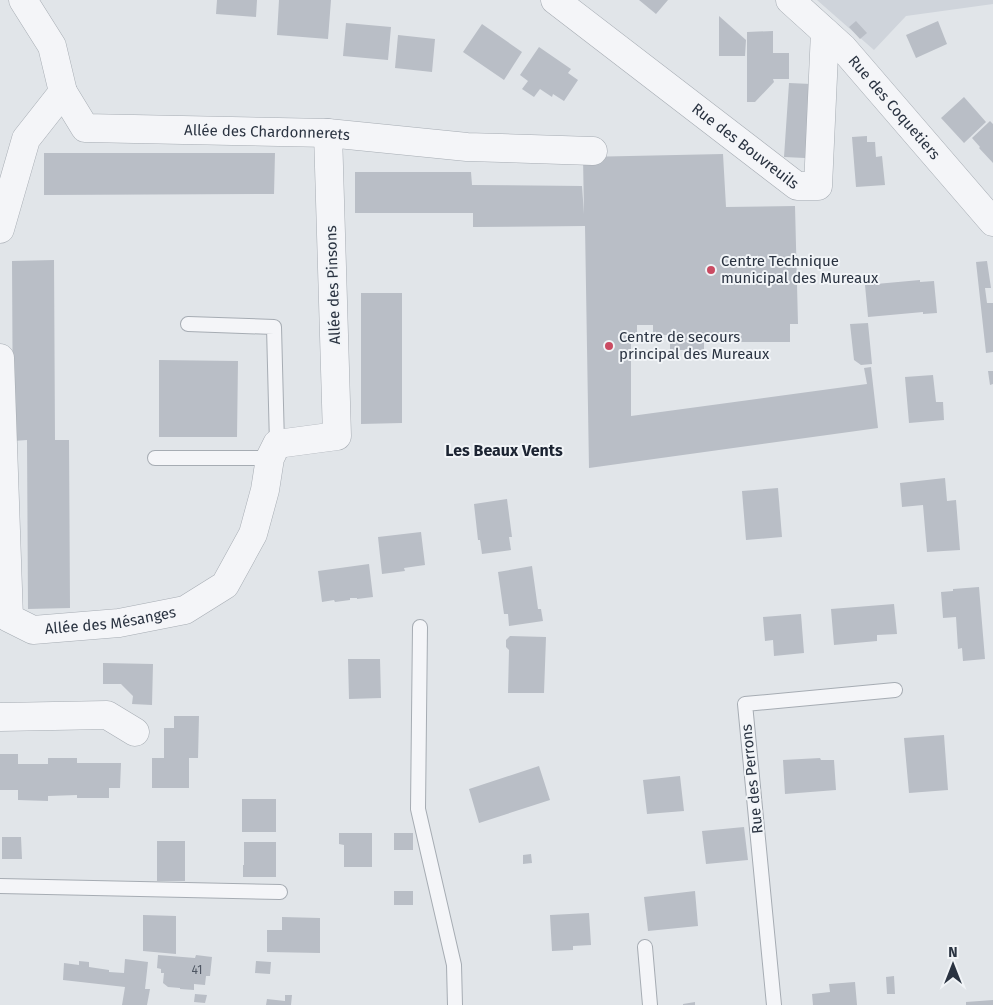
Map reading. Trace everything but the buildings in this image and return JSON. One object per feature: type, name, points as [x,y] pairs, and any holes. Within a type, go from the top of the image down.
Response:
[{"type":"street","name":"Allée des Chardonnerets","points":[[23,0],[52,46],[64,92],[86,128],[328,133],[467,148],[593,151]]},
{"type":"street","name":"Rue des Bouvreuils","points":[[554,0],[797,186],[818,186],[825,32]]},
{"type":"street","name":"Rue des Coquetiers","points":[[790,0],[843,48],[993,222]]},
{"type":"street","points":[[0,229],[26,139],[64,92]]},
{"type":"street","name":"Allée des Pinsons","points":[[273,451],[338,436],[328,133]]},
{"type":"street","name":"Allée des Mésanges","points":[[0,358],[9,618],[33,630],[119,623],[185,610],[225,585],[253,534],[266,490],[273,451]]},
{"type":"street","points":[[0,717],[107,715],[135,732]]},
{"type":"lane","points":[[155,458],[273,451],[274,327],[188,324]]},
{"type":"lane","points":[[420,627],[418,809],[454,965],[455,1005]]},
{"type":"lane","name":"Rue des Perrons","points":[[774,1005],[745,704],[895,690]]},
{"type":"lane","points":[[0,886],[280,892]]},
{"type":"lane","points":[[645,947],[650,1005]]},
{"type":"shaded area","points":[[817,0],[993,0],[993,4],[906,16],[874,50]]},
{"type":"place","name":"Centre Technique municipal des Mureaux","points":[[711,270]]},
{"type":"place","name":"Centre de secours principal des Mureaux","points":[[609,346]]},
{"type":"district","name":"Les Beaux Vents","points":[[504,450]]}]
